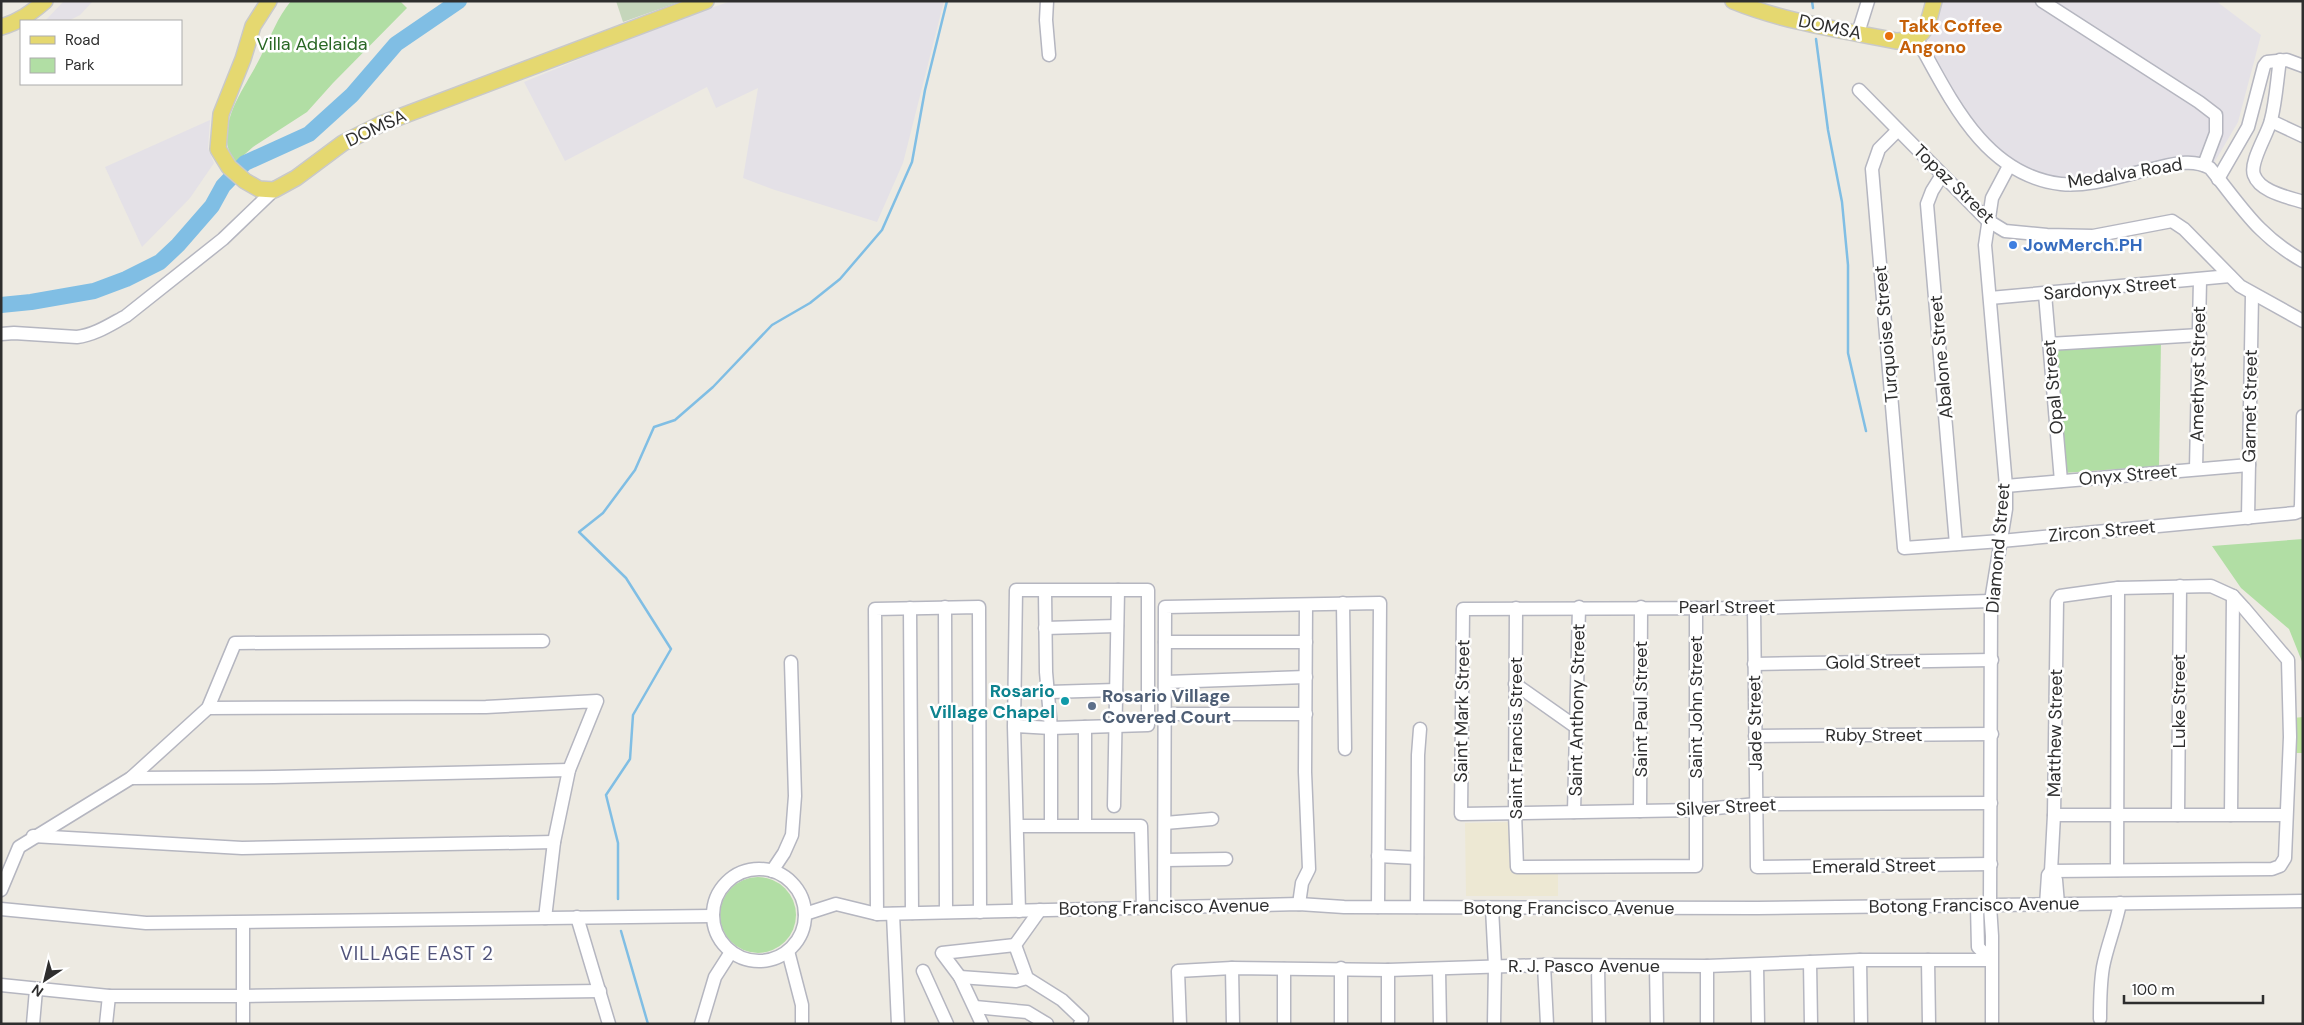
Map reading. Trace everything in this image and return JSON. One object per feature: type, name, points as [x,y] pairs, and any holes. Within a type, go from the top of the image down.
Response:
[{"type":"main road","points":[[1,27],[15,23],[45,1]]},
{"type":"main road","points":[[269,1],[253,26],[243,59],[220,114],[218,149],[229,167],[245,182],[259,189],[274,190]]},
{"type":"main road","name":"DOMSA","points":[[274,190],[296,178],[343,143],[381,124],[706,1]]},
{"type":"main road","points":[[1917,38],[1926,28],[1934,1]]},
{"type":"main road","name":"DOMSA","points":[[1743,3],[1896,41],[1917,38]]},
{"type":"street","points":[[1047,1],[1046,20],[1049,55]]},
{"type":"street","points":[[1858,33],[1868,1]]},
{"type":"street","points":[[2042,1],[2199,102],[2216,115],[2216,133],[2204,165]]},
{"type":"street","name":"Medalva Road","points":[[1917,38],[1955,107],[1995,155],[2009,166],[2030,176],[2061,184],[2084,183],[2186,162],[2204,165],[2210,168],[2244,213],[2265,235],[2303,261]]},
{"type":"street","points":[[2280,60],[2271,121],[2257,154],[2253,169],[2254,175],[2261,184],[2276,193],[2303,202]]},
{"type":"street","points":[[2218,179],[2248,127],[2264,66],[2267,62],[2287,60],[2303,66]]},
{"type":"street","name":"Topaz Street","points":[[1860,90],[1987,220],[2005,230],[2046,235],[2084,236],[2172,221],[2184,228],[2230,276],[2252,295],[2303,321]]},
{"type":"street","points":[[2271,121],[2303,136]]},
{"type":"street","name":"Turquoise Street","points":[[1898,130],[1879,149],[1872,169],[1904,548]]},
{"type":"street","name":"Diamond Street","points":[[1991,960],[1978,947],[1991,864],[1991,601],[2006,510],[2006,486],[1985,245],[1987,220],[1992,198],[2009,166]]},
{"type":"street","name":"Abalone Street","points":[[1942,175],[1932,191],[1928,204],[1956,544]]},
{"type":"street","points":[[1,334],[87,336],[126,316],[223,239],[274,190]]},
{"type":"street","name":"Sardonyx Street","points":[[1990,298],[2230,276]]},
{"type":"street","name":"Amethyst Street","points":[[2196,469],[2200,280]]},
{"type":"street","name":"Opal Street","points":[[2045,294],[2061,481]]},
{"type":"street","name":"Garnet Street","points":[[2248,518],[2252,295]]},
{"type":"street","points":[[2049,344],[2200,335]]},
{"type":"street","name":"Zircon Street","points":[[1904,548],[2248,518],[2300,511],[2303,416]]},
{"type":"street","name":"Onyx Street","points":[[2006,486],[2249,465]]},
{"type":"street","name":"Luke Street","points":[[2178,815],[2180,586]]},
{"type":"street","points":[[2051,871],[2272,869],[2280,866],[2284,858],[2290,737],[2288,660],[2233,596],[2211,586],[2118,588],[2117,870]]},
{"type":"street","name":"Matthew Street","points":[[2052,904],[2047,880],[2051,871],[2054,815],[2057,601],[2060,596],[2118,588]]},
{"type":"street","points":[[1014,726],[1051,728],[1148,725],[1148,590],[1016,590],[1014,726],[1019,911]]},
{"type":"street","points":[[1114,806],[1118,590]]},
{"type":"street","points":[[1046,591],[1045,628],[1051,728],[1051,825]]},
{"type":"street","points":[[2231,815],[2233,596]]},
{"type":"street","name":"Pearl Street","points":[[1463,609],[1754,608],[1991,601]]},
{"type":"street","points":[[1164,907],[1165,607],[1380,603],[1378,907]]},
{"type":"street","points":[[1343,604],[1345,749]]},
{"type":"street","points":[[1299,904],[1302,883],[1309,869],[1305,772],[1306,605]]},
{"type":"street","points":[[877,914],[876,609],[979,606],[980,912]]},
{"type":"street","points":[[945,607],[946,912]]},
{"type":"street","name":"Saint Paul Street","points":[[1640,811],[1641,607]]},
{"type":"street","points":[[910,608],[912,913]]},
{"type":"street","name":"Saint Francis Street","points":[[1516,608],[1515,813],[1518,867]]},
{"type":"street","name":"Saint Anthony Street","points":[[1574,812],[1579,608]]},
{"type":"street","name":"Saint John Street","points":[[1518,867],[1696,866],[1696,608]]},
{"type":"street","name":"Jade Street","points":[[1754,608],[1757,868]]},
{"type":"street","name":"Saint Mark Street","points":[[1461,814],[1463,609]]},
{"type":"street","points":[[1045,628],[1117,626]]},
{"type":"street","points":[[1,890],[18,847],[33,836],[131,778],[208,708],[235,644],[543,641]]},
{"type":"street","points":[[1165,642],[1306,642]]},
{"type":"street","name":"Gold Street","points":[[1754,664],[1992,660]]},
{"type":"street","points":[[772,871],[784,853],[792,835],[795,796],[792,662]]},
{"type":"street","points":[[1166,682],[1306,676]]},
{"type":"street","points":[[1515,684],[1576,727]]},
{"type":"street","points":[[1049,692],[1116,690]]},
{"type":"street","points":[[208,708],[486,707],[597,701],[568,770],[554,842],[545,918]]},
{"type":"street","points":[[1166,714],[1306,714]]},
{"type":"street","points":[[1085,727],[1085,825]]},
{"type":"street","points":[[1417,907],[1418,755],[1420,729]]},
{"type":"street","name":"Ruby Street","points":[[1756,736],[1992,734]]},
{"type":"street","points":[[131,778],[274,777],[568,770]]},
{"type":"street","name":"Silver Street","points":[[1461,814],[1696,810],[1756,804],[1991,803]]},
{"type":"street","points":[[2054,815],[2286,815]]},
{"type":"street","points":[[1165,823],[1212,820]]},
{"type":"street","points":[[1018,826],[1141,826],[1143,908]]},
{"type":"street","points":[[33,836],[242,848],[554,842]]},
{"type":"street","points":[[1378,856],[1417,858]]},
{"type":"street","points":[[1165,860],[1226,859]]},
{"type":"street","name":"Emerald Street","points":[[1757,868],[1991,864]]},
{"type":"street","points":[[748,870],[772,871],[792,882],[801,897],[805,914],[802,931],[788,951],[769,960],[750,960],[731,952],[718,937],[712,916],[715,899],[729,879],[748,870]]},
{"type":"street","name":"Botong Francisco Avenue","points":[[805,914],[836,904],[877,914],[893,914],[1299,904],[1492,908],[1983,906],[2303,901]]},
{"type":"street","points":[[2100,1019],[2103,965],[2116,926],[2120,903]]},
{"type":"street","points":[[1492,908],[1495,966],[1494,1024]]},
{"type":"street","points":[[1,909],[146,923],[712,916]]},
{"type":"street","points":[[982,1024],[960,977],[942,954],[1014,945],[1040,910]]},
{"type":"street","points":[[893,914],[898,1024]]},
{"type":"street","points":[[577,917],[610,1024]]},
{"type":"street","points":[[243,923],[243,1024]]},
{"type":"street","points":[[1014,945],[1027,978],[1062,1000],[1082,1019],[1080,1024]]},
{"type":"street","points":[[788,951],[802,1005],[802,1024]]},
{"type":"street","points":[[701,1024],[714,977],[731,952]]},
{"type":"street","points":[[1860,960],[1861,1024]]},
{"type":"street","name":"R. J. Pasco Avenue","points":[[1180,1024],[1178,971],[1232,968],[1438,970],[1495,966],[1757,966],[1860,960],[1991,960]]},
{"type":"street","points":[[1928,960],[1929,1024]]},
{"type":"street","points":[[1991,960],[1992,1024]]},
{"type":"street","points":[[1810,962],[1811,1024]]},
{"type":"street","points":[[1544,966],[1546,1024]]},
{"type":"street","points":[[1598,966],[1599,1024]]},
{"type":"street","points":[[1707,966],[1707,1024]]},
{"type":"street","points":[[1757,966],[1758,1024]]},
{"type":"street","points":[[1656,967],[1656,1024]]},
{"type":"street","points":[[1232,968],[1233,1024]]},
{"type":"street","points":[[1340,968],[1341,1024]]},
{"type":"street","points":[[1284,969],[1284,1024]]},
{"type":"street","points":[[1388,970],[1388,1024]]},
{"type":"street","points":[[1438,970],[1440,1024]]},
{"type":"street","points":[[923,971],[947,1024]]},
{"type":"street","points":[[960,977],[1016,981],[1027,978]]},
{"type":"street","points":[[1,985],[109,996],[600,991]]},
{"type":"street","points":[[33,1024],[36,990]]},
{"type":"street","points":[[106,1024],[109,996]]},
{"type":"street","points":[[975,1007],[1027,1012],[1047,1024]]},
{"type":"shaded area","points":[[64,1],[93,1],[80,15],[70,20],[46,20]]},
{"type":"shaded area","points":[[731,1],[944,1],[903,163],[877,222],[743,178],[758,88],[716,108],[707,87],[565,161],[524,82],[665,24]]},
{"type":"shaded area","points":[[1942,1],[2216,1],[2261,35],[2238,122],[2214,163],[2191,156],[2178,157],[2086,178],[2060,179],[2018,166],[1995,147],[1956,100],[1927,44]]},
{"type":"shaded area","points":[[210,120],[208,148],[214,163],[190,198],[142,247],[105,167]]},
{"type":"shaded area","points":[[1512,822],[1513,873],[1558,872],[1558,896],[1466,896],[1465,823]]},
{"type":"green space","name":"Villa Adelaida","points":[[291,1],[400,1],[407,8],[307,112],[253,147],[236,162],[227,144],[227,130],[233,108],[278,21]]},
{"type":"green space","points":[[616,1],[682,1],[623,22]]},
{"type":"green space","points":[[2161,341],[2159,466],[2063,473],[2052,348]]},
{"type":"green space","points":[[2303,539],[2303,664],[2289,629],[2241,588],[2212,546]]},
{"type":"green space","points":[[2303,717],[2303,753],[2294,753],[2293,718]]},
{"type":"green space","points":[[758,877],[772,880],[785,888],[793,901],[796,915],[793,929],[785,942],[772,950],[758,953],[744,950],[731,942],[723,929],[720,915],[723,901],[731,888],[744,880]]},
{"type":"waterway","points":[[1,305],[94,291],[126,279],[160,262],[178,245],[212,206],[223,186],[245,163],[309,134],[352,95],[396,44],[459,1]]},
{"type":"waterway","points":[[618,899],[618,843],[606,795],[630,759],[633,715],[671,649],[626,578],[579,532],[603,513],[635,470],[654,427],[675,420],[713,387],[772,325],[810,303],[840,279],[882,230],[912,162],[925,90],[947,1]]},
{"type":"waterway","points":[[1812,1],[1813,8]]},
{"type":"waterway","points":[[1816,39],[1828,130],[1842,202],[1848,265],[1848,353],[1866,431]]},
{"type":"waterway","points":[[621,931],[648,1024]]},
{"type":"place","name":"Takk Coffee Angono","points":[[1889,36]]},
{"type":"place","name":"JowMerch.PH","points":[[2013,245]]},
{"type":"place","name":"Rosario Village Chapel","points":[[1065,701]]},
{"type":"place","name":"Rosario Village Covered Court","points":[[1092,706]]},
{"type":"district","name":"VILLAGE EAST 2","points":[[417,953]]}]
